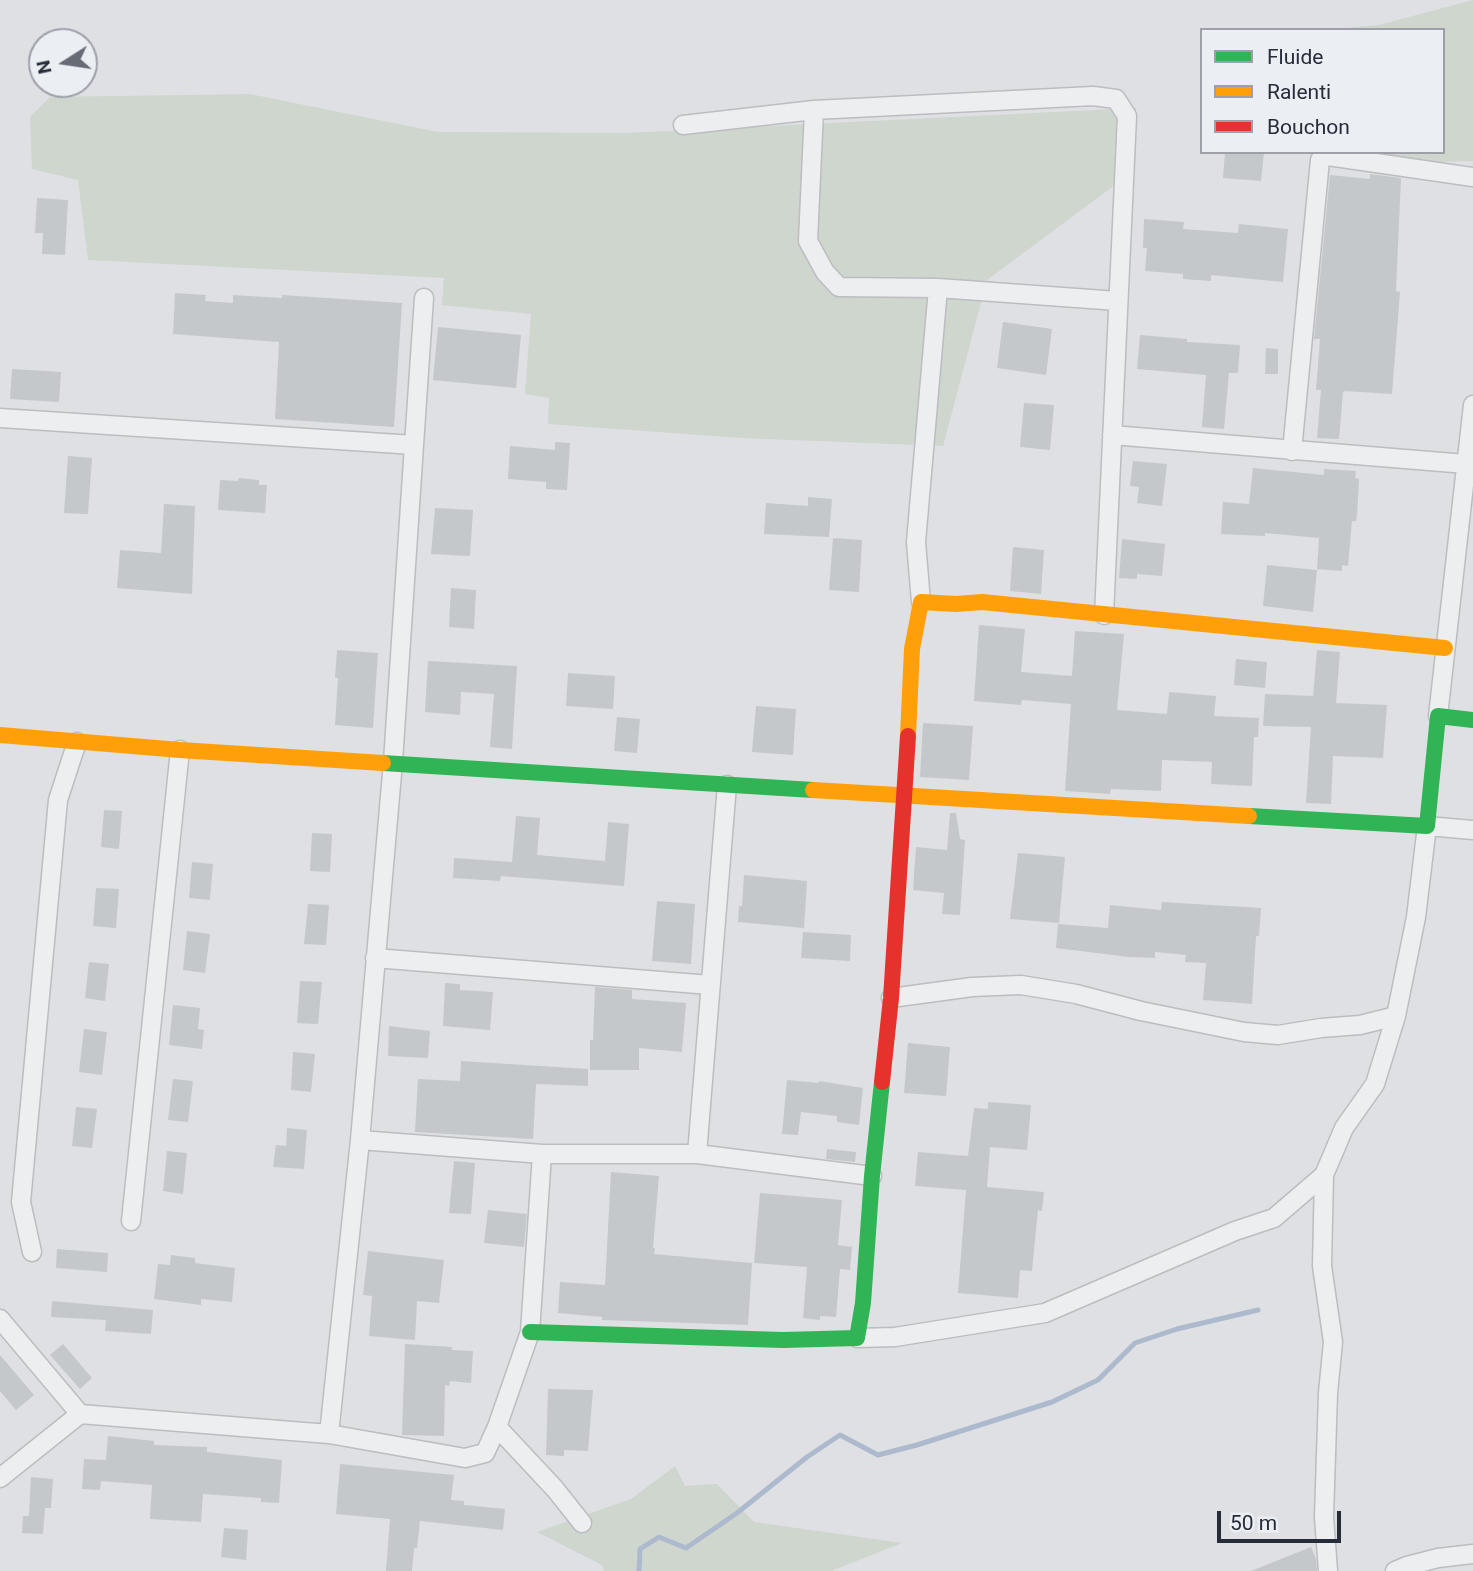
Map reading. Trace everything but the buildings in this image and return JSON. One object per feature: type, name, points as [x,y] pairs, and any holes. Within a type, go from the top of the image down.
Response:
[{"type":"street","points":[[682,125],[814,110],[1093,96],[1116,99],[1127,116],[1104,615]]},
{"type":"street","points":[[814,110],[808,241],[824,272],[839,286],[938,288],[1118,301]]},
{"type":"street","points":[[1292,451],[1320,160],[1328,156],[1473,177]]},
{"type":"street","points":[[857,1339],[863,1303],[872,1176],[891,998],[912,649],[921,601],[916,542],[938,288]]},
{"type":"street","points":[[329,1434],[360,1140],[393,762],[424,298]]},
{"type":"street","points":[[1328,1571],[1324,1517],[1328,1393],[1333,1342],[1322,1266],[1324,1175],[1344,1128],[1375,1084],[1396,1016],[1416,917],[1473,404]]},
{"type":"street","points":[[0,418],[414,445]]},
{"type":"street","points":[[1112,435],[1466,464]]},
{"type":"street","points":[[921,601],[956,604],[982,602],[1445,648]]},
{"type":"street","points":[[1438,716],[1473,720]]},
{"type":"street","points":[[0,735],[180,750],[1473,830]]},
{"type":"street","points":[[32,1252],[21,1202],[58,800],[77,742]]},
{"type":"street","points":[[131,1221],[180,750]]},
{"type":"street","points":[[697,1154],[727,785]]},
{"type":"street","points":[[375,958],[710,985]]},
{"type":"street","points":[[891,998],[972,987],[1021,985],[1076,994],[1141,1011],[1244,1032],[1278,1035],[1360,1025],[1396,1016]]},
{"type":"street","points":[[360,1140],[542,1154],[697,1154],[872,1176]]},
{"type":"street","points":[[0,1478],[80,1414],[329,1434],[466,1458],[485,1453],[497,1427],[530,1332],[542,1154]]},
{"type":"street","points":[[530,1332],[783,1340],[857,1339],[895,1336],[1045,1313],[1235,1231],[1274,1218],[1324,1175]]},
{"type":"street","points":[[0,1319],[80,1414]]},
{"type":"street","points":[[497,1427],[555,1489],[582,1523]]},
{"type":"street","points":[[1395,1571],[1427,1561],[1472,1560]]},
{"type":"shaded area","points":[[1473,0],[1473,161],[1313,165],[1314,154],[1445,154],[1445,28],[1345,28],[1379,25]]},
{"type":"shaded area","points":[[250,94],[438,132],[627,133],[1136,108],[1135,170],[987,280],[943,446],[741,438],[548,424],[549,398],[525,394],[531,314],[442,305],[444,278],[88,260],[78,180],[32,169],[30,117],[49,98]]},
{"type":"shaded area","points":[[675,1466],[685,1486],[717,1484],[754,1522],[902,1543],[831,1571],[604,1571],[602,1565],[537,1532],[631,1499]]},
{"type":"waterway","points":[[639,1571],[640,1549],[659,1537],[686,1548],[840,1435],[878,1455],[917,1445],[1052,1402],[1098,1380],[1135,1343],[1177,1329],[1258,1310]]},
{"type":"traffic: fast","points":[[1249,816],[1427,826],[1438,716],[1473,720]]},
{"type":"traffic: fast","points":[[383,763],[813,790]]},
{"type":"traffic: fast","points":[[530,1332],[783,1340],[857,1338],[863,1303],[882,1082]]},
{"type":"traffic: slow","points":[[908,736],[912,649],[921,602],[982,602],[1445,648]]},
{"type":"traffic: slow","points":[[0,735],[383,763]]},
{"type":"traffic: slow","points":[[813,790],[1249,816]]},
{"type":"traffic: jam","points":[[882,1082],[891,998],[908,736]]}]
